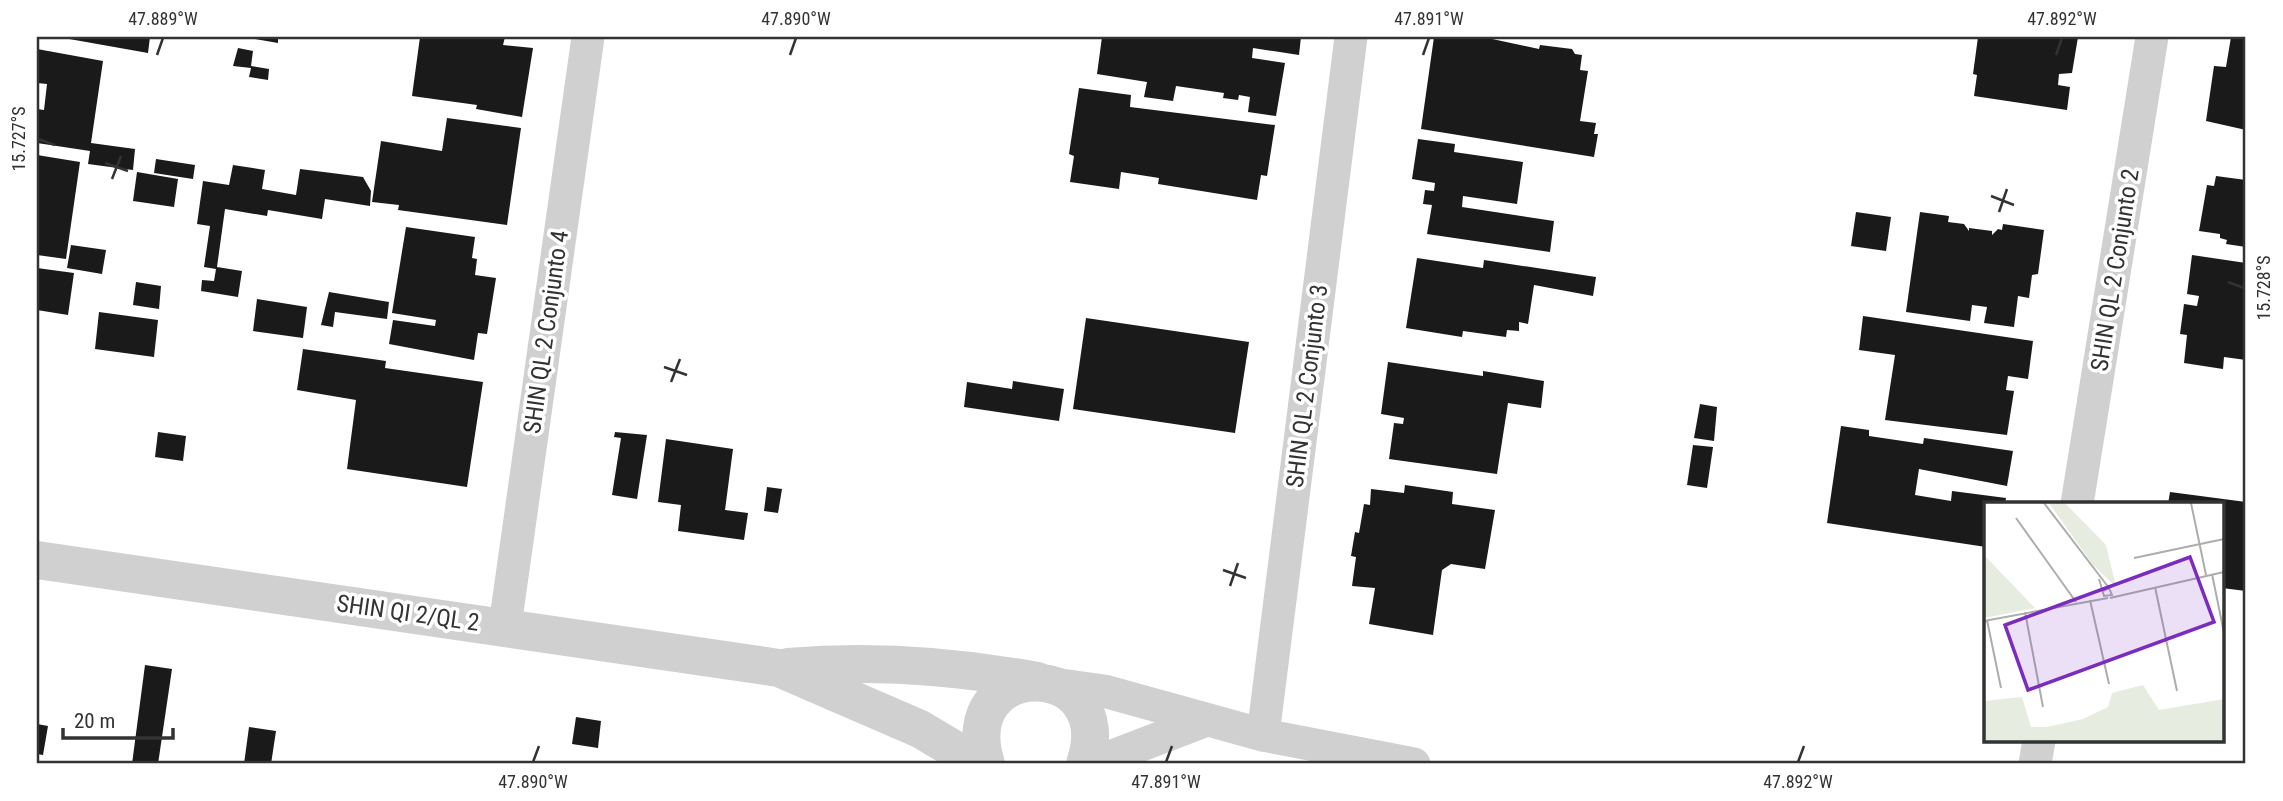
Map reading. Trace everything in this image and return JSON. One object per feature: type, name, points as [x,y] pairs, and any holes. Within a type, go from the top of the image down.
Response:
[{"type":"street","name":"SHIN QL 2 Conjunto 4","points":[[505,626],[587,37]]},
{"type":"street","name":"SHIN QL 2 Conjunto 3","points":[[1263,735],[1351,37]]},
{"type":"street","name":"SHIN QL 2 Conjunto 2","points":[[2077,502],[2152,37]]},
{"type":"street","name":"SHIN QI 2/QL 2","points":[[37,560],[779,668],[846,662],[988,672],[1104,691],[1204,721],[1263,735],[1414,764]]},
{"type":"street","name":"SHIN QI 2/QL 2","points":[[779,668],[909,724],[979,764]]},
{"type":"street","points":[[986,764],[980,741],[982,718],[995,699],[1014,685],[1045,682],[1076,697],[1089,718],[1092,743],[1085,764]]},
{"type":"street","points":[[1092,764],[1204,721]]},
{"type":"street","points":[[2035,764],[2039,742]]},
{"type":"building","points":[[58,37],[116,38],[150,37],[148,53]]},
{"type":"building","points":[[278,37],[278,43],[255,39]]},
{"type":"building","points":[[420,37],[505,37],[503,45],[533,48],[522,117],[476,109],[477,105],[412,96]]},
{"type":"building","points":[[1102,37],[1301,37],[1299,55],[1253,48],[1252,58],[1285,63],[1276,116],[1248,112],[1250,97],[1239,95],[1238,100],[1223,98],[1224,93],[1176,86],[1173,101],[1144,97],[1147,82],[1097,74]]},
{"type":"building","points":[[1434,37],[1483,37],[1539,49],[1540,45],[1572,49],[1575,54],[1582,55],[1580,70],[1588,71],[1580,121],[1596,123],[1594,134],[1598,134],[1594,157],[1421,129]]},
{"type":"building","points":[[1978,37],[2078,37],[2072,73],[2059,74],[2058,85],[2070,87],[2067,110],[1974,96],[1977,75],[1973,74]]},
{"type":"building","points":[[2231,37],[2246,37],[2246,130],[2206,121],[2214,66],[2226,67]]},
{"type":"building","points":[[238,48],[253,51],[251,66],[269,69],[268,80],[249,77],[251,68],[233,66]]},
{"type":"building","points":[[37,49],[103,61],[91,143],[135,149],[133,170],[88,164],[90,151],[37,143],[37,109],[44,110],[47,84],[37,83]]},
{"type":"building","points":[[1079,88],[1131,95],[1130,107],[1275,125],[1267,176],[1261,175],[1257,200],[1158,184],[1159,178],[1121,172],[1119,189],[1070,182],[1074,156],[1069,154]]},
{"type":"building","points":[[447,118],[521,128],[507,225],[398,210],[399,205],[372,202],[381,141],[442,151]]},
{"type":"building","points":[[1418,139],[1455,144],[1454,152],[1523,162],[1517,204],[1463,196],[1462,207],[1554,221],[1550,252],[1427,234],[1432,205],[1423,204],[1425,190],[1434,191],[1435,183],[1412,179]]},
{"type":"building","points":[[37,155],[80,162],[66,259],[37,255]]},
{"type":"building","points":[[156,159],[195,165],[193,179],[154,173]]},
{"type":"building","points":[[233,165],[265,170],[262,189],[296,195],[300,169],[363,177],[371,191],[370,206],[325,199],[322,219],[268,210],[267,216],[225,209],[217,267],[242,271],[238,297],[201,291],[202,280],[214,281],[216,269],[204,267],[210,226],[197,224],[203,181],[229,185]]},
{"type":"building","points":[[137,172],[178,179],[174,207],[133,201]]},
{"type":"building","points":[[2216,176],[2246,180],[2246,247],[2226,244],[2227,240],[2220,238],[2220,234],[2199,231],[2207,185],[2214,186]]},
{"type":"building","points":[[1856,212],[1891,217],[1886,251],[1851,246]]},
{"type":"building","points":[[1920,212],[1949,216],[1948,222],[1964,224],[1969,231],[1969,228],[1992,231],[1992,235],[1998,229],[2002,230],[2003,224],[2044,230],[2038,274],[2032,275],[2029,298],[2018,296],[2014,327],[1984,323],[1987,307],[1972,305],[1970,321],[1906,312]]},
{"type":"building","points":[[406,227],[475,237],[472,258],[477,259],[475,275],[496,278],[487,334],[478,333],[474,360],[389,344],[393,320],[435,326],[436,320],[392,313]]},
{"type":"building","points":[[71,245],[106,250],[102,274],[67,268]]},
{"type":"building","points":[[2192,255],[2246,263],[2246,360],[2224,357],[2223,369],[2184,363],[2187,335],[2180,334],[2184,304],[2197,306],[2199,296],[2187,294]]},
{"type":"building","points":[[1417,258],[1483,268],[1484,260],[1596,277],[1593,296],[1534,285],[1528,324],[1519,322],[1519,331],[1507,330],[1506,337],[1463,331],[1462,337],[1406,328]]},
{"type":"building","points":[[37,268],[74,273],[68,315],[37,310]]},
{"type":"building","points":[[136,282],[161,286],[159,309],[133,305]]},
{"type":"building","points":[[329,292],[389,302],[387,319],[335,312],[333,327],[321,325]]},
{"type":"building","points":[[257,299],[307,307],[303,338],[253,331]]},
{"type":"building","points":[[99,312],[158,320],[154,357],[95,349]]},
{"type":"building","points":[[1863,316],[2033,341],[2028,379],[2008,376],[2006,390],[2014,391],[2007,435],[1885,420],[1895,355],[1859,350]]},
{"type":"building","points":[[1086,318],[1249,342],[1235,433],[1073,409]]},
{"type":"building","points":[[303,349],[386,361],[385,368],[483,382],[467,487],[347,469],[356,400],[297,390]]},
{"type":"building","points":[[1388,362],[1483,376],[1483,371],[1544,381],[1541,408],[1508,403],[1497,474],[1389,459],[1394,423],[1403,424],[1404,418],[1381,414]]},
{"type":"building","points":[[1013,381],[1064,389],[1059,421],[964,407],[967,382],[1012,389]]},
{"type":"building","points":[[1700,404],[1717,407],[1714,441],[1694,438]]},
{"type":"building","points":[[1841,426],[1869,430],[1869,436],[1923,444],[1924,438],[2013,451],[2007,486],[1919,469],[1915,495],[1951,501],[1952,491],[2006,498],[2005,502],[1984,502],[1984,547],[1827,523]]},
{"type":"building","points":[[158,432],[186,436],[183,461],[155,457]]},
{"type":"building","points":[[615,432],[647,435],[637,499],[612,495],[621,438],[614,437]]},
{"type":"building","points":[[666,439],[733,449],[725,510],[748,513],[744,540],[678,531],[681,505],[658,502]]},
{"type":"building","points":[[1693,445],[1713,447],[1707,488],[1687,485]]},
{"type":"building","points":[[1405,485],[1453,492],[1452,504],[1495,510],[1485,569],[1451,564],[1442,570],[1433,635],[1369,624],[1375,588],[1352,586],[1356,557],[1351,556],[1355,532],[1359,533],[1364,504],[1370,505],[1371,489],[1404,493]]},
{"type":"building","points":[[767,487],[782,489],[778,513],[764,511]]},
{"type":"building","points":[[2170,492],[2246,502],[2246,591],[2224,588],[2224,502],[2168,502]]},
{"type":"building","points":[[145,665],[172,669],[158,764],[132,764]]},
{"type":"building","points":[[576,717],[601,721],[598,748],[572,744]]},
{"type":"building","points":[[37,724],[48,726],[43,755],[37,754]]},
{"type":"building","points":[[249,727],[276,731],[271,764],[244,764]]}]
